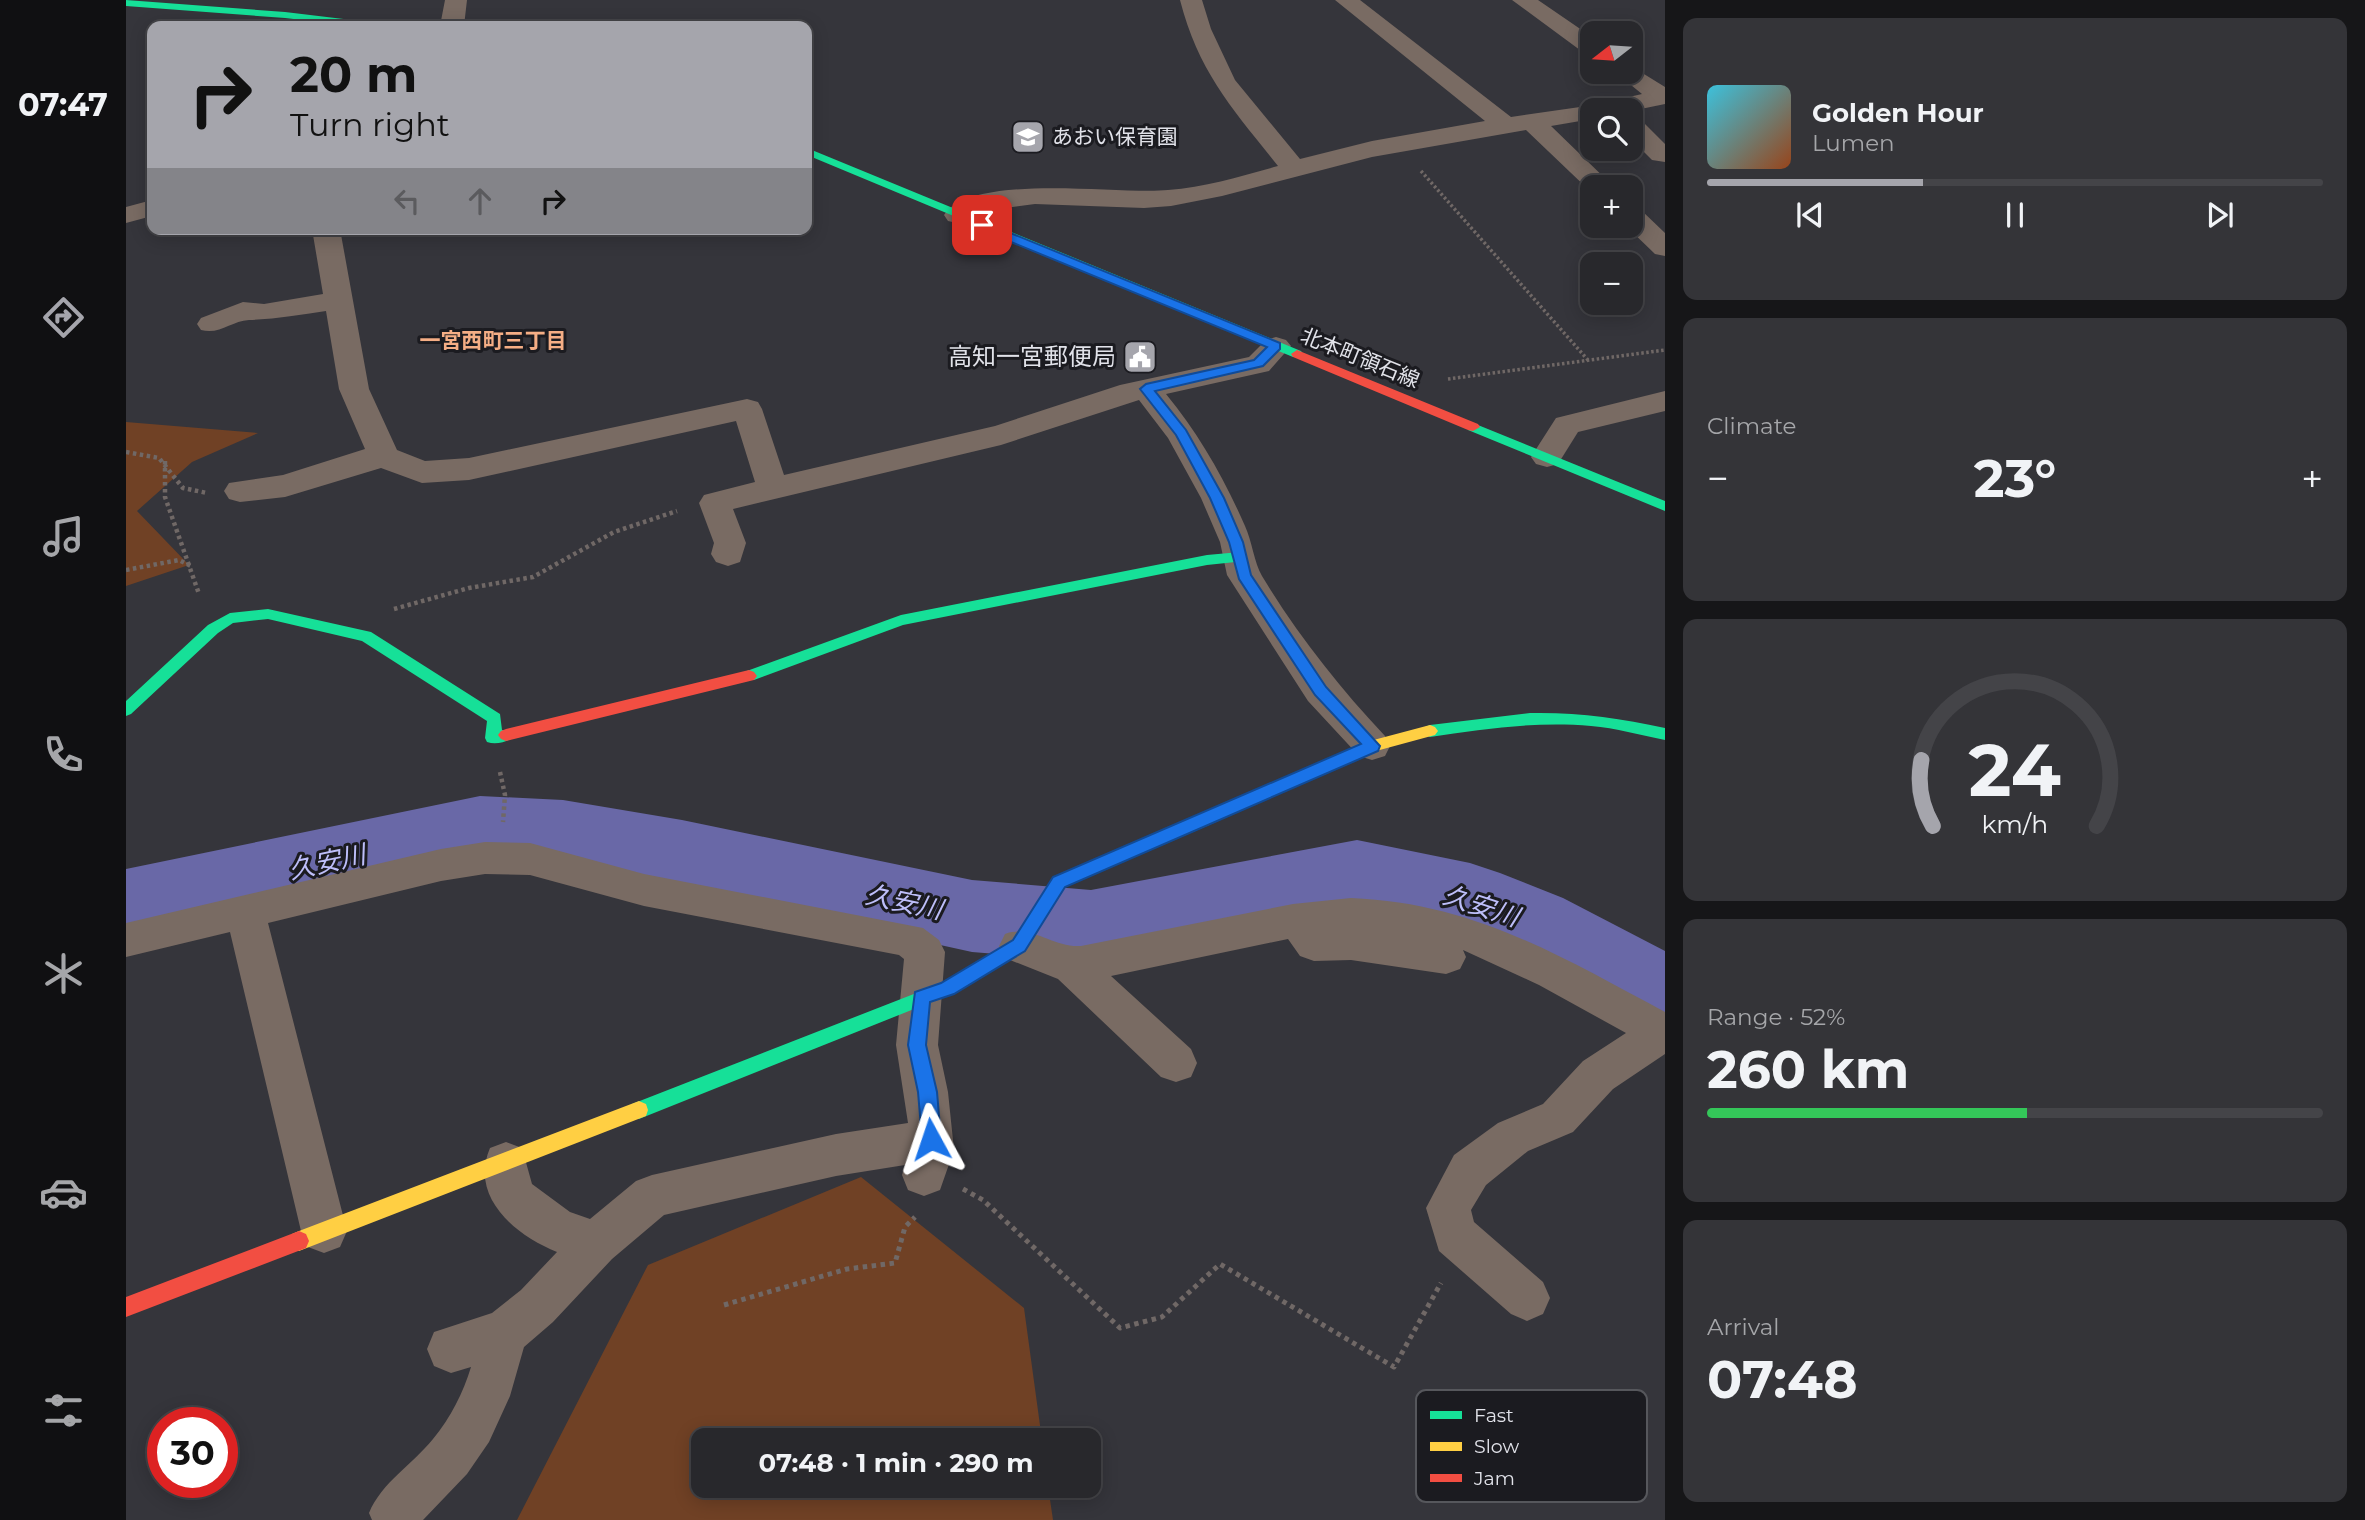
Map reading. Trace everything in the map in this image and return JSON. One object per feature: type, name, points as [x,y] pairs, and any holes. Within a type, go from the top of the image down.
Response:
[{"type":"street","points":[[453,21],[456,0]]},
{"type":"street","points":[[1191,0],[1199,29],[1224,82],[1293,167]]},
{"type":"street","points":[[1346,0],[1506,125]]},
{"type":"street","points":[[1523,0],[1580,40]]},
{"type":"street","points":[[126,4],[335,21]]},
{"type":"street","points":[[1643,83],[1664,97]]},
{"type":"street","points":[[1643,103],[1664,97]]},
{"type":"street","points":[[957,215],[978,203],[1009,197],[1063,195],[1146,200],[1176,198],[1218,191],[1293,167],[1397,144],[1506,125],[1580,117]]},
{"type":"street","points":[[1532,122],[1588,175]]},
{"type":"street","points":[[1643,140],[1661,155]]},
{"type":"street","name":"北本町領石線","points":[[812,153],[1665,506]]},
{"type":"street","points":[[126,215],[147,209]]},
{"type":"street","points":[[1643,227],[1665,248]]},
{"type":"street","points":[[327,235],[354,389],[384,457]]},
{"type":"street","points":[[211,324],[243,311],[264,313],[337,300]]},
{"type":"street","points":[[729,554],[730,543],[715,503],[1001,435],[1146,389],[1259,363],[1276,346]]},
{"type":"street","points":[[1146,389],[1181,433],[1217,498],[1240,557],[1244,575],[1321,691],[1372,746]]},
{"type":"street","points":[[1547,457],[1567,425],[1665,401]]},
{"type":"street","points":[[240,491],[285,486],[366,459],[384,457],[422,472],[469,469],[747,410],[773,488]]},
{"type":"street","points":[[126,710],[221,624],[230,618],[268,614],[366,636],[495,718],[493,738],[748,676],[901,620],[1207,560],[1240,557]]},
{"type":"street","points":[[126,1307],[506,1164],[948,988],[1019,946],[1059,882],[1372,746],[1428,731],[1501,720],[1546,718],[1593,720],[1665,734]]},
{"type":"street","points":[[126,940],[441,865],[485,858],[530,859],[644,890],[909,940],[925,951],[917,1045],[927,1092],[928,1157],[836,1155],[652,1196],[596,1243],[537,1306],[505,1333],[451,1349]]},
{"type":"street","points":[[245,911],[324,1231]]},
{"type":"street","points":[[1070,964],[1137,954],[1298,921],[1352,915],[1402,918],[1463,931],[1494,943],[1664,1032],[1598,1075],[1558,1118],[1513,1137],[1470,1170],[1448,1208],[1455,1235],[1527,1298]]},
{"type":"street","points":[[1298,921],[1314,944],[1362,944],[1446,957]]},
{"type":"street","points":[[1019,946],[1070,964],[1176,1063]]},
{"type":"street","points":[[506,1164],[512,1196],[557,1230],[596,1243]]},
{"type":"street","points":[[394,1513],[450,1457],[472,1425],[486,1396],[505,1333]]},
{"type":"path","points":[[1397,144],[1588,360]]},
{"type":"path","points":[[1394,394],[1418,383],[1665,350]]},
{"type":"path","points":[[126,452],[141,452],[165,461],[170,465],[179,486],[186,492],[240,491]]},
{"type":"path","points":[[165,461],[164,503],[192,567],[200,601],[207,615],[221,624]]},
{"type":"path","points":[[352,633],[370,616],[469,588],[533,577],[614,532],[715,503]]},
{"type":"path","points":[[126,570],[179,560],[192,567]]},
{"type":"path","points":[[928,1157],[950,1182],[984,1200],[1119,1328],[1162,1317],[1210,1270],[1220,1264],[1394,1367],[1464,1242]]},
{"type":"path","points":[[724,1305],[847,1269],[895,1263],[905,1227],[921,1212],[930,1191],[928,1157]]},
{"type":"shaded area","points":[[126,422],[258,433],[192,462],[137,511],[189,565],[126,586]]},
{"type":"shaded area","points":[[861,1177],[1024,1308],[1040,1428],[691,1428],[691,1498],[1050,1498],[1053,1520],[517,1520],[648,1265]]},
{"type":"waterway","name":"久安川","points":[[126,905],[480,829],[563,833],[682,854],[972,916],[1091,926],[1357,875],[1470,898],[1533,924],[1665,995]]},
{"type":"traffic: fast","points":[[126,3],[335,21]]},
{"type":"traffic: fast","points":[[812,153],[1297,354]]},
{"type":"traffic: fast","points":[[1473,427],[1665,506]]},
{"type":"traffic: fast","points":[[749,676],[901,620],[1207,560],[1240,557]]},
{"type":"traffic: fast","points":[[126,710],[213,629],[230,618],[268,614],[366,636],[495,718],[493,738],[506,735]]},
{"type":"traffic: fast","points":[[1430,731],[1550,718],[1609,722],[1665,734]]},
{"type":"traffic: fast","points":[[639,1110],[948,988],[1019,946],[1059,882],[1196,823]]},
{"type":"traffic: slow","points":[[1196,823],[1372,746],[1430,731]]},
{"type":"traffic: slow","points":[[299,1241],[639,1110]]},
{"type":"traffic: jam","points":[[1297,354],[1473,427]]},
{"type":"traffic: jam","points":[[506,735],[749,676]]},
{"type":"traffic: jam","points":[[126,1307],[299,1241]]},
{"type":"place","name":"あおい保育園","points":[[1028,137]]},
{"type":"place","name":"高知一宮郵便局","points":[[1140,357]]},
{"type":"district","name":"一宮西町三丁目","points":[[493,341]]},
{"type":"route","points":[[931,1139],[927,1092],[917,1045],[922,998],[948,988],[1019,946],[1059,882],[1372,746],[1321,691],[1244,575],[1236,542],[1217,498],[1181,433],[1146,389],[1259,363],[1276,346],[982,225]]}]
